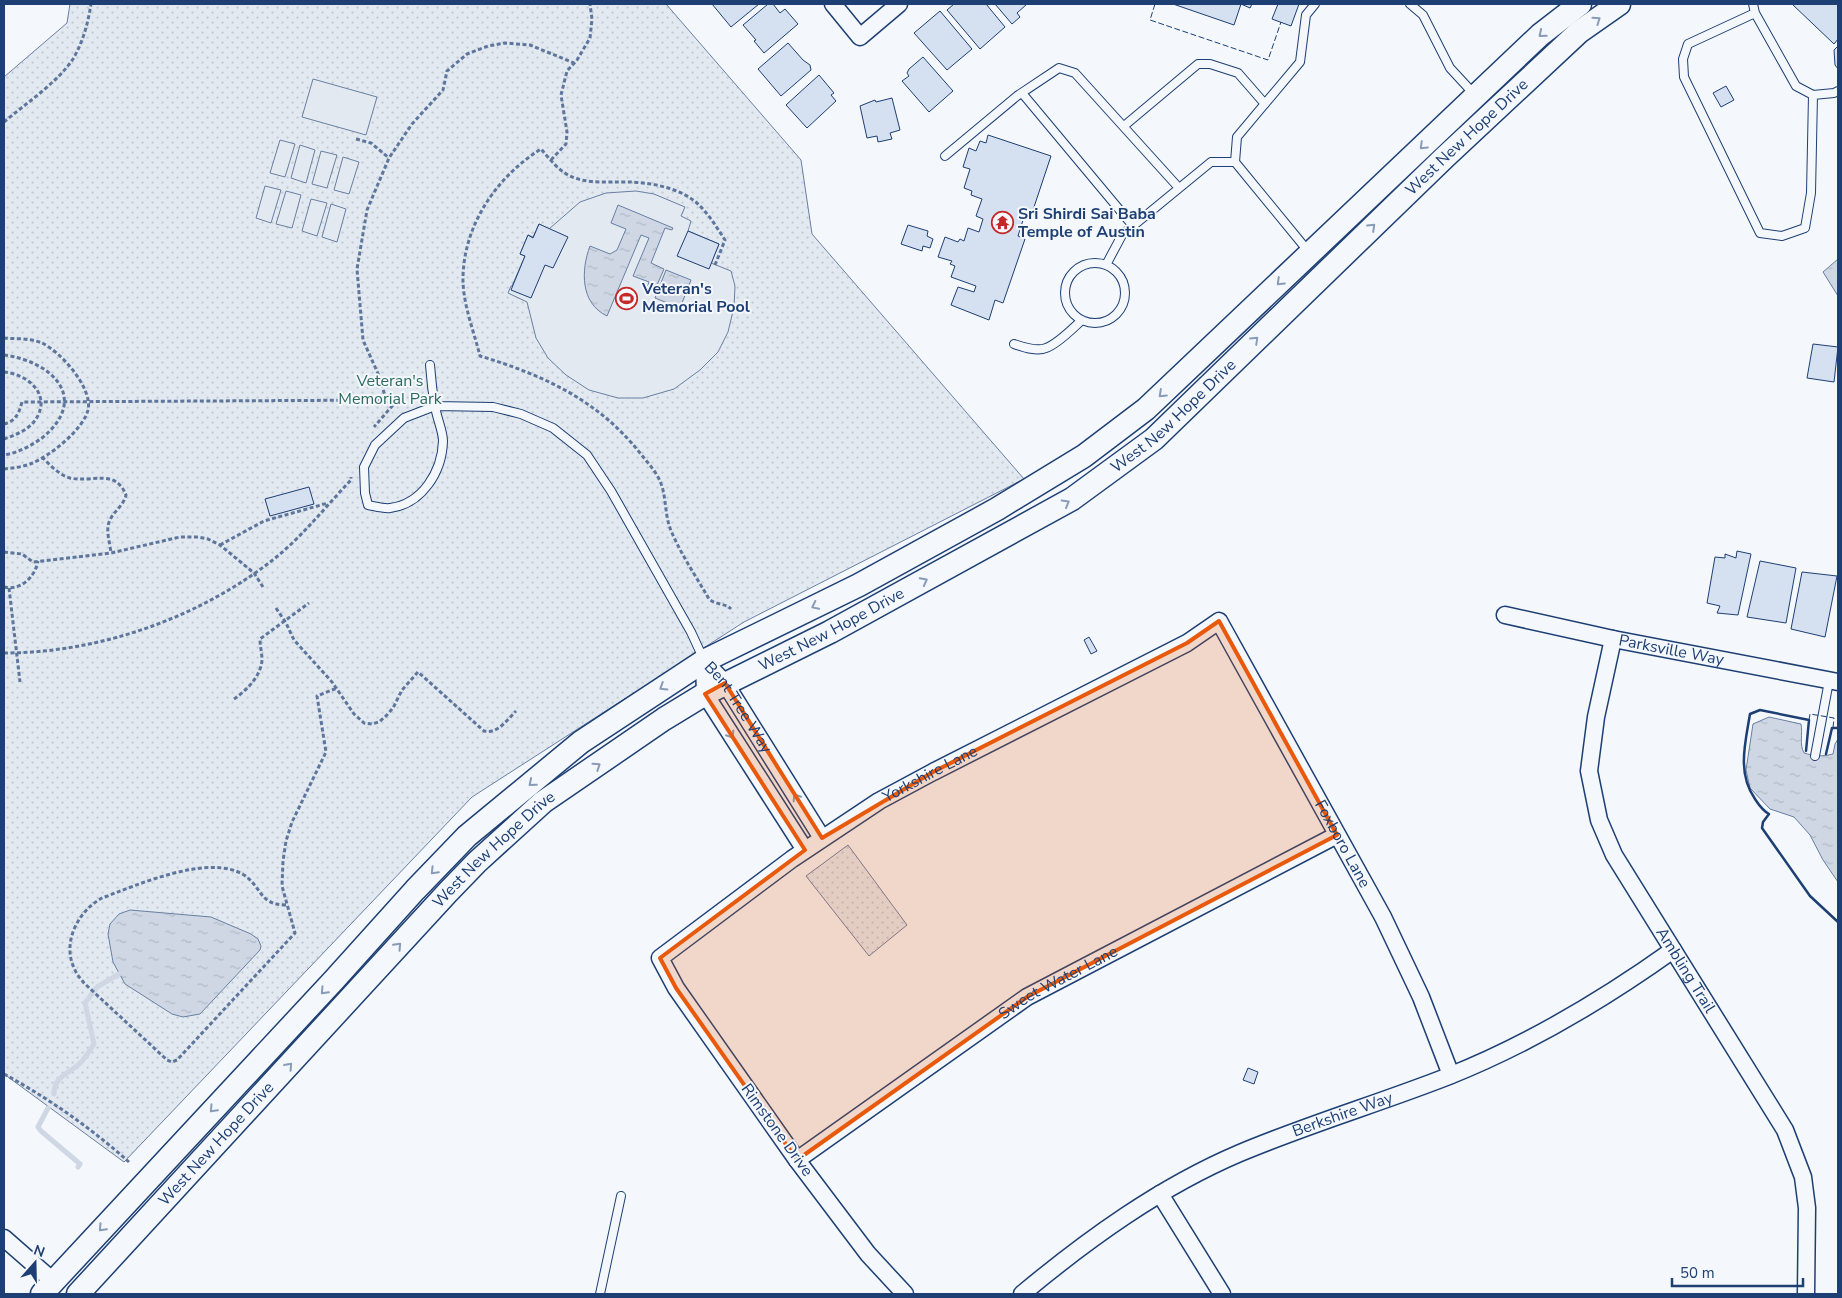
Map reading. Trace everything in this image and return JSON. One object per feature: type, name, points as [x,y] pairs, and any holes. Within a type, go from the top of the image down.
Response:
[{"type":"main road","name":"West New Hope Drive","points":[[48,1288],[415,890],[468,836],[581,742],[704,662],[858,585],[997,509],[1084,456],[1146,409],[1540,35],[1580,4]]},
{"type":"main road","name":"West New Hope Drive","points":[[78,1294],[477,862],[543,802],[705,694],[830,632],[1072,499],[1154,439],[1458,144],[1579,32],[1619,4]]},
{"type":"street","points":[[833,4],[860,37],[899,4]]},
{"type":"street","name":"Parksville Way","points":[[1505,615],[1614,639],[1719,658],[1833,682]]},
{"type":"street","name":"Foxboro Lane","points":[[1219,621],[1383,917],[1421,997],[1451,1075]]},
{"type":"street","name":"Yorkshire Lane","points":[[660,958],[805,850],[879,801],[932,772],[1187,643],[1219,621]]},
{"type":"street","name":"Ambling Trail","points":[[1614,639],[1596,717],[1589,771],[1599,820],[1614,855],[1785,1130],[1803,1178],[1807,1208],[1806,1294]]},
{"type":"street","name":"Bent Tree Way","points":[[704,662],[725,684],[822,838]]},
{"type":"street","name":"Bent Tree Way","points":[[704,662],[705,694],[805,850]]},
{"type":"street","name":"Sweet Water Lane","points":[[797,1160],[1027,997],[1337,835]]},
{"type":"street","name":"Berkshire Way","points":[[1022,1294],[1131,1211],[1160,1194],[1240,1153],[1451,1075],[1536,1036],[1621,986],[1673,950]]},
{"type":"street","name":"Rimstone Drive","points":[[660,958],[676,988],[797,1160],[868,1254],[905,1294]]},
{"type":"street","points":[[1160,1194],[1222,1294]]},
{"type":"street","points":[[4,1238],[48,1288]]},
{"type":"lane","points":[[1310,254],[1235,162],[1237,137],[1300,62],[1306,15],[1315,4]]},
{"type":"lane","points":[[1410,4],[1423,16],[1450,68],[1476,96]]},
{"type":"lane","points":[[1753,4],[1755,13],[1796,86],[1813,95],[1838,91]]},
{"type":"lane","points":[[1755,13],[1688,44],[1683,59],[1684,77],[1760,233],[1782,236],[1805,228],[1811,193],[1813,95]]},
{"type":"lane","points":[[1124,126],[1198,64],[1210,64],[1238,73],[1265,104]]},
{"type":"lane","points":[[945,156],[1022,93],[1059,68],[1075,72],[1179,188]]},
{"type":"lane","points":[[1022,93],[1133,226]]},
{"type":"lane","points":[[1106,265],[1122,235],[1211,162],[1235,162]]},
{"type":"lane","points":[[1096,263],[1106,265],[1114,270],[1124,286],[1125,296],[1122,305],[1110,319],[1101,322],[1082,320],[1068,306],[1065,296],[1066,286],[1076,269],[1096,263]]},
{"type":"lane","points":[[1014,344],[1027,348],[1046,348],[1067,334],[1082,320]]},
{"type":"lane","points":[[430,366],[435,406],[443,441],[439,463],[430,483],[412,501],[389,509],[368,505],[365,493],[364,467],[375,445],[404,418],[435,406],[493,407],[521,414],[553,428],[587,455],[611,490],[692,632],[704,662]]},
{"type":"lane","points":[[1815,756],[1833,682]]},
{"type":"lane","points":[[600,1294],[621,1196]]},
{"type":"path","points":[[4,122],[55,79],[72,60],[82,40],[91,4]]},
{"type":"path","points":[[551,160],[566,144],[567,132],[561,95],[568,71],[590,38],[592,19],[590,4]]},
{"type":"path","points":[[386,400],[380,378],[363,340],[357,269],[367,210],[389,158],[412,124],[443,90],[447,71],[467,54],[488,46],[505,43],[530,45],[574,64]]},
{"type":"path","points":[[356,139],[371,143],[389,158]]},
{"type":"path","points":[[715,265],[725,240],[711,218],[699,204],[678,192],[638,181],[593,182],[578,179],[560,170],[540,149],[524,159],[496,187],[482,210],[467,249],[463,282],[480,356],[519,368],[550,382],[614,423],[652,467],[660,482],[672,533],[709,599],[731,609]]},
{"type":"path","points":[[4,338],[42,343],[55,351],[70,367],[88,394],[89,402],[85,417],[77,429],[62,444],[32,463],[4,469]]},
{"type":"path","points":[[4,355],[42,366],[57,380],[65,402],[62,414],[53,429],[39,440],[21,450],[4,455]]},
{"type":"path","points":[[4,372],[14,373],[32,383],[38,390],[40,402],[39,413],[35,420],[19,433],[4,439]]},
{"type":"path","points":[[4,424],[14,420],[20,412],[22,402],[386,400],[393,405],[374,427]]},
{"type":"path","points":[[42,458],[61,474],[70,478],[110,479],[119,483],[126,495],[125,500],[109,520],[111,553]]},
{"type":"path","points":[[4,653],[68,648],[137,631],[198,607],[276,558],[351,480],[352,472]]},
{"type":"path","points":[[220,545],[264,521],[330,502]]},
{"type":"path","points":[[4,552],[22,554],[33,562],[111,553],[180,537],[198,537],[208,539],[220,545],[254,573],[263,587]]},
{"type":"path","points":[[4,587],[9,588],[29,580],[36,571],[38,561]]},
{"type":"path","points":[[9,588],[20,682]]},
{"type":"path","points":[[234,699],[250,685],[259,668],[262,660],[260,639],[309,603]]},
{"type":"path","points":[[276,608],[285,620],[294,640],[337,688],[354,714],[364,723],[372,724],[379,722],[386,716],[393,708],[402,690],[418,672],[484,730],[489,732],[500,727],[516,711]]},
{"type":"path","points":[[286,905],[268,902],[252,882],[242,874],[228,869],[214,868],[177,872],[92,903],[75,925],[72,936],[70,953],[74,969],[84,983],[167,1060],[172,1062],[177,1060],[295,933],[282,886],[286,841],[301,800],[326,752],[317,696],[337,688]]},
{"type":"path","points":[[4,1074],[48,1100],[112,1146],[129,1162]]},
{"type":"highlighted area","points":[[1219,621],[1337,835],[1027,997],[797,1160],[676,988],[660,958],[805,850],[705,694],[725,683],[822,838],[933,772],[1187,643]]},
{"type":"green space","name":"Veteran's Memorial Park","points":[[70,4],[666,4],[801,160],[812,234],[1024,479],[744,622],[472,797],[124,1162],[4,1074],[4,77],[67,23]]},
{"type":"green space","points":[[313,79],[377,97],[366,135],[302,117]]},
{"type":"green space","points":[[280,140],[295,144],[285,177],[270,173]]},
{"type":"green space","points":[[300,145],[315,150],[306,183],[291,178]]},
{"type":"green space","points":[[321,151],[337,155],[327,188],[312,184]]},
{"type":"green space","points":[[343,157],[359,162],[349,194],[334,190]]},
{"type":"green space","points":[[265,186],[281,190],[271,223],[256,218]]},
{"type":"green space","points":[[286,191],[301,195],[292,228],[276,224]]},
{"type":"green space","name":"Veteran's Memorial Pool","points":[[636,191],[654,194],[685,207],[681,216],[691,221],[688,231],[719,244],[711,263],[731,271],[735,286],[734,307],[728,332],[718,352],[700,370],[674,389],[643,398],[618,398],[589,390],[566,375],[548,358],[536,338],[527,302],[508,293],[525,256],[520,254],[528,235],[533,237],[539,224],[549,229],[580,202],[606,193]]},
{"type":"green space","points":[[311,199],[327,203],[317,236],[302,231]]},
{"type":"green space","points":[[331,204],[346,209],[337,242],[322,237]]},
{"type":"green space","points":[[848,845],[907,925],[869,956],[806,876]]},
{"type":"water","points":[[618,205],[673,228],[672,230],[665,228],[651,263],[664,269],[657,285],[652,284],[650,289],[647,288],[649,282],[633,276],[649,238],[641,235],[607,316],[592,303],[587,294],[584,275],[590,246],[610,254],[617,250],[626,229],[611,223]]},
{"type":"water","points":[[1838,259],[1838,296],[1823,272]]},
{"type":"water","points":[[666,270],[691,280],[680,308],[655,298]]},
{"type":"water","points":[[1769,717],[1801,724],[1804,753],[1818,756],[1833,754],[1838,739],[1838,882],[1823,860],[1810,835],[1794,817],[1770,809],[1750,788],[1746,770],[1753,724]]},
{"type":"water","points":[[130,910],[211,917],[251,934],[258,939],[261,946],[260,950],[200,1014],[183,1017],[172,1014],[125,984],[113,962],[108,934],[110,924],[119,914]]},
{"type":"building","points":[[712,4],[759,4],[731,27]]},
{"type":"building","points":[[768,4],[773,4],[780,13],[785,9],[798,24],[764,53],[743,25]]},
{"type":"building","points":[[954,4],[986,4],[1005,27],[980,49],[947,10]]},
{"type":"building","points":[[995,4],[1027,4],[1017,13],[1020,17],[1012,24]]},
{"type":"building","points":[[1173,4],[1241,4],[1234,25]]},
{"type":"building","points":[[1241,4],[1252,4],[1250,8]]},
{"type":"building","points":[[1278,4],[1299,4],[1291,26],[1272,19]]},
{"type":"building","points":[[1792,4],[1838,4],[1838,39],[1834,44]]},
{"type":"building","points":[[940,11],[972,49],[947,70],[914,33]]},
{"type":"building","points":[[788,43],[810,65],[811,70],[781,96],[758,69]]},
{"type":"building","points":[[1838,46],[1838,69],[1835,65],[1834,50]]},
{"type":"building","points":[[923,57],[953,91],[929,112],[902,81],[909,76],[907,73],[909,69]]},
{"type":"building","points":[[819,75],[834,93],[831,95],[836,101],[807,128],[786,105]]},
{"type":"building","points":[[1726,86],[1734,100],[1721,107],[1713,93]]},
{"type":"building","points":[[892,98],[900,130],[890,133],[892,139],[878,142],[877,136],[867,138],[860,106],[875,100],[876,102]]},
{"type":"building","name":"Sri Shirdi Sai Baba Temple of Austin","points":[[988,135],[1051,156],[1030,219],[1024,217],[1018,236],[1025,239],[1003,303],[995,300],[989,320],[951,305],[958,287],[974,292],[976,286],[951,277],[955,266],[950,264],[952,261],[938,257],[945,237],[958,242],[960,239],[964,241],[968,228],[979,232],[983,219],[976,216],[982,199],[971,195],[972,191],[964,188],[970,169],[963,167],[969,148],[976,151],[980,141],[986,143]]},
{"type":"building","points":[[539,224],[568,237],[553,268],[545,265],[531,298],[511,290],[525,256],[520,254],[528,235],[533,238]]},
{"type":"building","points":[[908,225],[928,231],[927,236],[933,239],[930,248],[923,246],[922,251],[901,244]]},
{"type":"building","points":[[688,231],[719,244],[709,269],[677,256]]},
{"type":"building","points":[[1813,344],[1838,347],[1834,382],[1807,378]]},
{"type":"building","points":[[309,487],[314,504],[270,516],[265,499]]},
{"type":"building","points":[[1737,551],[1751,554],[1738,615],[1717,613],[1720,606],[1707,603],[1715,557],[1725,558],[1725,554],[1736,558]]},
{"type":"building","points":[[1760,561],[1796,568],[1786,623],[1747,617]]},
{"type":"building","points":[[1802,572],[1837,576],[1825,637],[1791,629]]},
{"type":"building","points":[[1089,637],[1097,651],[1091,654],[1084,640]]},
{"type":"building","points":[[1248,1068],[1258,1072],[1254,1084],[1243,1080]]},
{"type":"waterway","points":[[54,1094],[56,1084],[62,1076],[81,1062],[94,1044],[85,1003],[97,987],[119,974]]},
{"type":"waterway","points":[[48,1108],[38,1127],[80,1164],[78,1167]]},
{"type":"fence","points":[[1155,4],[1150,20],[1268,60],[1281,22]]},
{"type":"fence","points":[[1809,720],[1810,714],[1834,718],[1833,728]]},
{"type":"wall","points":[[1806,751],[1809,720],[1760,710],[1750,714],[1744,769],[1749,789],[1759,805],[1769,814],[1763,822],[1762,828],[1810,896],[1838,922]]},
{"type":"wall","points":[[1826,754],[1832,728],[1838,728]]},
{"type":"place","name":"Sri Shirdi Sai Baba Temple of Austin","points":[[1002,223]]},
{"type":"place","name":"Veteran's Memorial Pool","points":[[626,298]]}]
